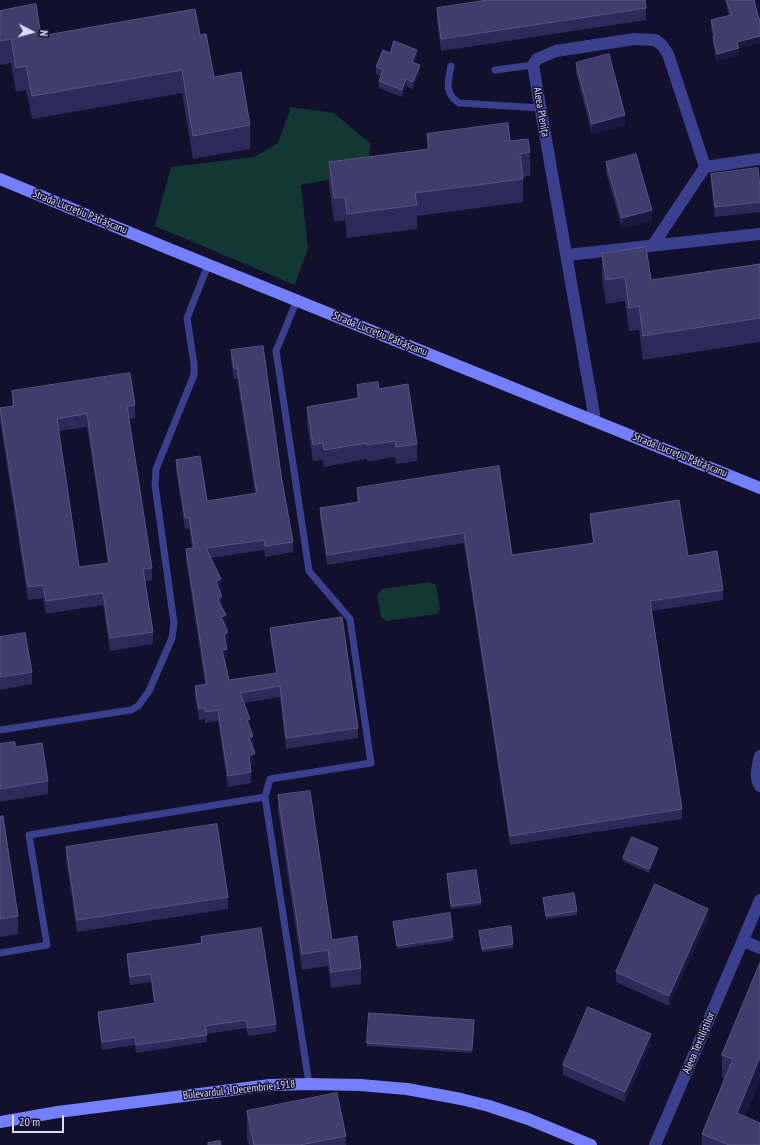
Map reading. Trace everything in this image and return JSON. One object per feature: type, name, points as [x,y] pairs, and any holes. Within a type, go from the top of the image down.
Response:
[{"type":"main road","name":"Strada Lucrețiu Pătrășcanu","points":[[0,179],[208,265],[595,420],[760,488]]},
{"type":"main road","name":"Bulevardul 1 Decembrie 1918","points":[[0,1122],[58,1112],[270,1085],[360,1085],[407,1089],[461,1100],[523,1117],[591,1145]]},
{"type":"street","points":[[534,65],[537,59],[556,51],[634,39],[655,40],[662,45],[668,54],[705,168]]},
{"type":"street","name":"Aleea Plenița","points":[[534,65],[595,420]]},
{"type":"street","points":[[653,246],[705,168],[760,159]]},
{"type":"street","points":[[566,255],[760,234]]},
{"type":"street","points":[[760,756],[757,772],[758,784],[760,786]]},
{"type":"street","name":"Aleea Textiliștilor","points":[[655,1145],[760,900]]},
{"type":"street","points":[[743,940],[760,948]]},
{"type":"lane","points":[[495,70],[534,65]]},
{"type":"lane","points":[[451,66],[448,90],[452,99],[459,103],[541,108]]},
{"type":"lane","points":[[0,730],[131,710],[138,706],[150,691],[172,638],[174,623],[155,485],[156,470],[194,375],[194,364],[187,318],[208,265]]},
{"type":"lane","points":[[297,300],[276,351],[309,571],[350,619],[371,763],[270,779],[266,796],[309,1084]]},
{"type":"lane","points":[[0,953],[47,945],[29,835],[266,796]]},
{"type":"green space","points":[[291,107],[334,113],[371,144],[366,172],[301,185],[308,248],[295,285],[155,226],[171,167],[254,157],[278,143]]},
{"type":"green space","points":[[430,582],[436,585],[440,609],[437,614],[387,621],[381,617],[377,595],[382,589]]},
{"type":"building","points":[[488,0],[645,0],[646,8],[441,39],[437,8]]},
{"type":"building","points":[[727,0],[754,0],[760,19],[760,36],[737,42],[739,48],[717,54],[711,20],[731,15]]},
{"type":"building","points":[[36,4],[41,36],[195,9],[200,35],[206,34],[214,77],[241,72],[250,125],[193,136],[182,70],[32,96],[26,66],[16,68],[11,39],[0,41],[0,11]]},
{"type":"building","points":[[394,41],[417,50],[412,62],[420,65],[413,82],[406,79],[402,90],[379,81],[383,70],[376,67],[383,50],[390,53]]},
{"type":"building","points":[[609,54],[625,115],[592,124],[576,63]]},
{"type":"building","points":[[508,123],[510,141],[528,139],[530,152],[520,154],[523,179],[415,193],[417,205],[347,214],[345,197],[334,198],[329,162],[429,149],[427,134]]},
{"type":"building","points":[[636,154],[652,210],[622,218],[606,162]]},
{"type":"building","points":[[758,168],[760,202],[715,207],[711,174]]},
{"type":"building","points":[[646,247],[651,280],[760,264],[760,318],[643,336],[639,306],[629,308],[625,277],[606,280],[602,254]]},
{"type":"building","points":[[263,346],[281,475],[293,542],[265,546],[264,540],[206,548],[221,579],[216,582],[222,596],[218,600],[226,615],[221,617],[228,632],[224,635],[227,649],[222,650],[229,680],[277,673],[270,628],[342,617],[358,728],[286,738],[280,686],[240,693],[250,719],[247,720],[253,736],[249,738],[255,753],[249,756],[251,772],[228,776],[218,710],[205,712],[205,708],[199,709],[195,686],[207,684],[186,549],[194,548],[189,517],[185,518],[176,460],[200,456],[207,501],[257,493],[237,368],[234,368],[231,350]]},
{"type":"building","points":[[130,373],[135,405],[127,406],[152,568],[143,569],[153,632],[110,638],[103,593],[46,601],[43,585],[28,587],[0,408],[14,406],[12,391]],"holes":[[[87,414],[109,563],[79,567],[57,419]]]},
{"type":"building","points":[[378,382],[379,389],[408,384],[417,444],[396,447],[395,441],[367,445],[367,443],[324,450],[323,443],[313,445],[307,407],[359,398],[357,385]]},
{"type":"building","points":[[499,466],[512,555],[594,543],[590,514],[679,500],[688,556],[717,551],[723,590],[650,601],[682,809],[510,836],[464,533],[327,555],[320,508],[359,502],[357,488]]},
{"type":"building","points":[[25,633],[32,672],[0,677],[0,637]]},
{"type":"building","points":[[15,742],[15,747],[42,743],[48,781],[0,789],[0,744]]},
{"type":"building","points":[[310,791],[332,940],[357,936],[361,968],[331,972],[328,950],[302,954],[278,795]]},
{"type":"building","points":[[3,816],[18,916],[0,919],[0,817]]},
{"type":"building","points":[[217,824],[228,897],[77,920],[66,847]]},
{"type":"building","points":[[632,837],[658,848],[649,869],[623,858]]},
{"type":"building","points":[[476,870],[481,902],[451,906],[447,874]]},
{"type":"building","points":[[655,884],[708,909],[669,996],[616,972]]},
{"type":"building","points":[[574,893],[577,911],[546,916],[543,898]]},
{"type":"building","points":[[450,913],[453,937],[397,946],[393,922]]},
{"type":"building","points":[[511,926],[513,944],[482,949],[479,931]]},
{"type":"building","points":[[261,928],[276,1024],[248,1028],[246,1020],[205,1026],[207,1035],[136,1045],[135,1037],[102,1042],[98,1012],[155,1003],[151,974],[130,977],[127,954],[202,943],[201,937]]},
{"type":"building","points":[[760,963],[760,1057],[737,1113],[760,1123],[760,1145],[729,1145],[702,1134],[733,1059],[722,1055]]},
{"type":"building","points":[[588,1007],[651,1034],[625,1092],[563,1065]]},
{"type":"building","points":[[369,1013],[474,1020],[472,1050],[367,1043]]},
{"type":"building","points":[[337,1093],[346,1136],[300,1145],[254,1145],[247,1111]]},
{"type":"building","points":[[220,1141],[221,1145],[208,1145],[208,1143]]}]
